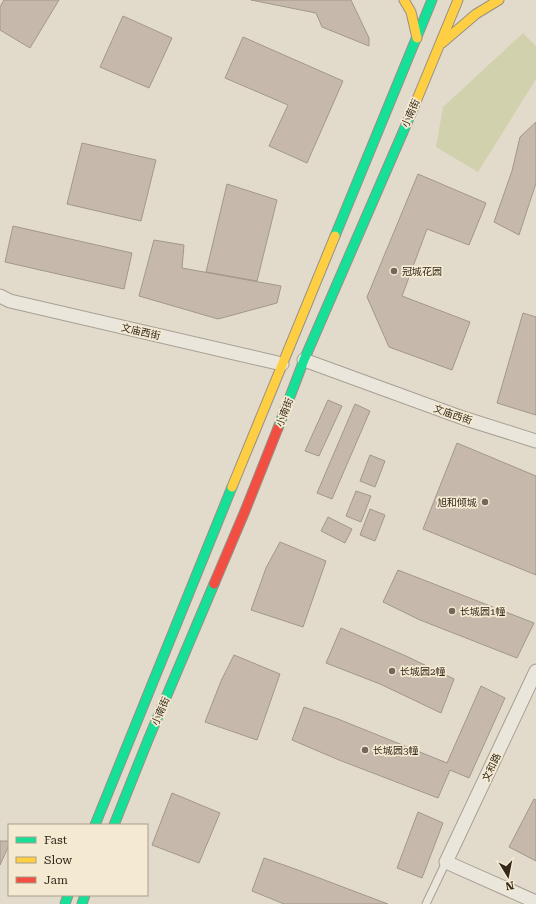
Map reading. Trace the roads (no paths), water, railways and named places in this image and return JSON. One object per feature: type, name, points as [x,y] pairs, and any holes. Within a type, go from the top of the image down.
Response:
[{"type":"main road","points":[[404,0],[413,19],[417,38]]},
{"type":"main road","name":"小南街","points":[[95,824],[282,364],[432,0]]},
{"type":"main road","name":"小南街","points":[[114,824],[148,740],[245,511],[304,360],[458,0]]},
{"type":"main road","points":[[440,45],[476,14],[499,0]]},
{"type":"street","name":"文庙西街","points":[[0,296],[10,301],[282,364]]},
{"type":"street","name":"文庙西街","points":[[304,360],[463,418],[536,441]]},
{"type":"street","name":"文和路","points":[[446,862],[536,671]]},
{"type":"street","points":[[446,862],[536,902]]},
{"type":"lane","points":[[426,904],[446,862]]},
{"type":"place","name":"冠城花园","points":[[394,271]]},
{"type":"place","name":"旭和倾城","points":[[485,502]]},
{"type":"place","name":"长城园1幢","points":[[452,611]]},
{"type":"place","name":"长城园2幢","points":[[392,671]]},
{"type":"place","name":"长城园3幢","points":[[365,750]]}]
